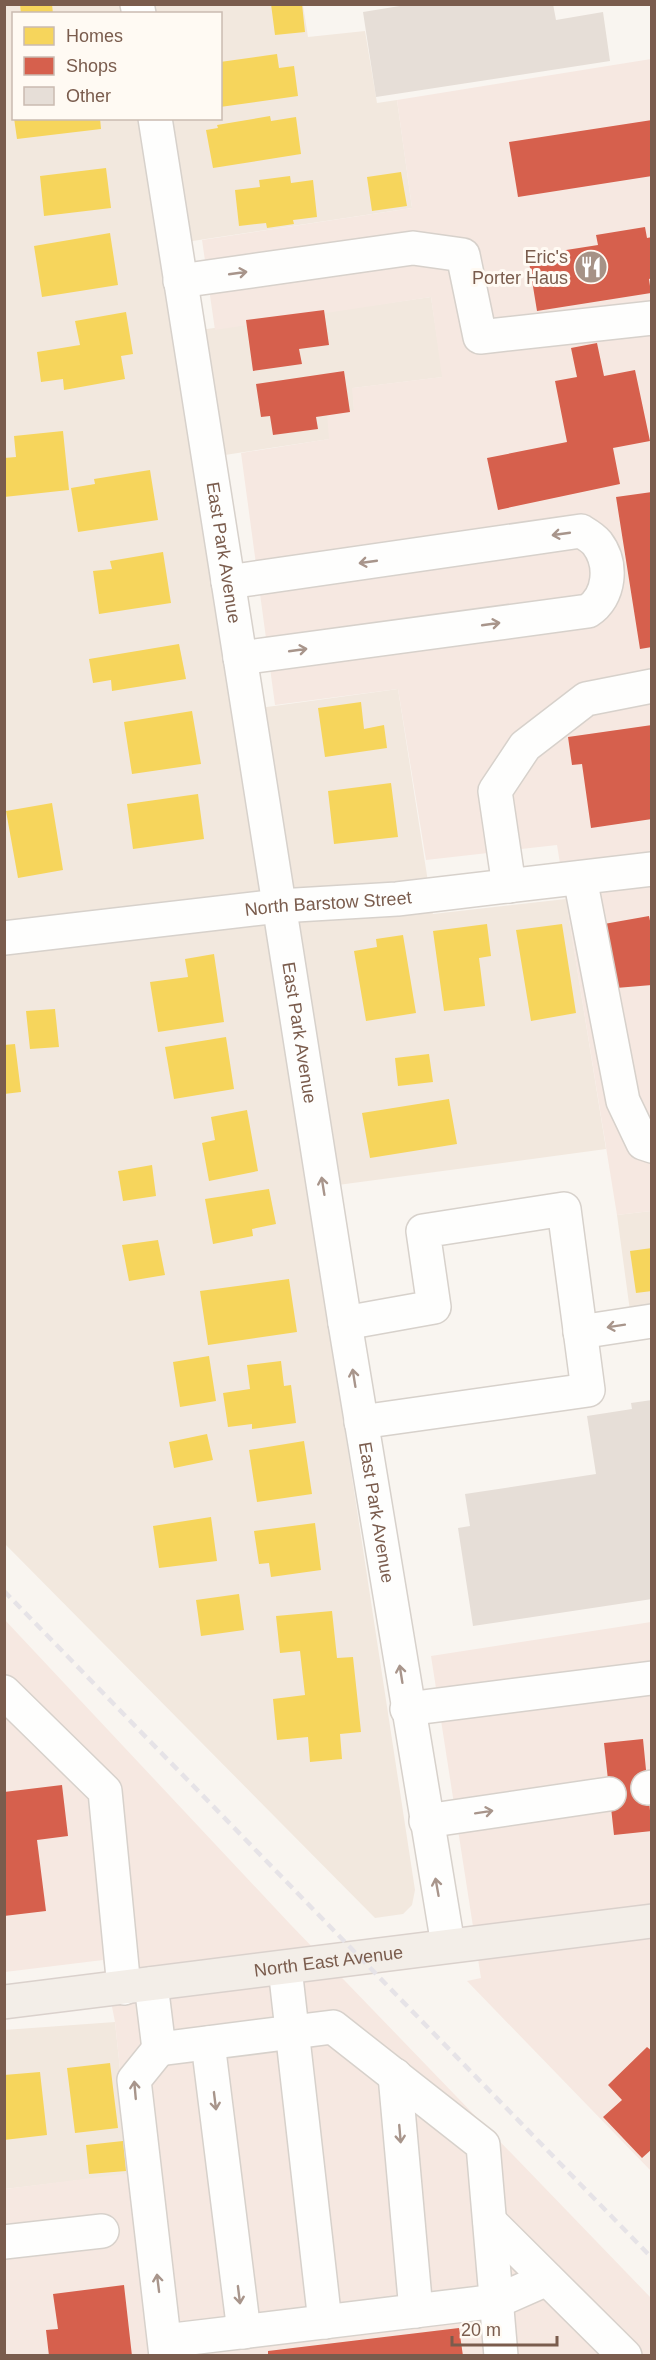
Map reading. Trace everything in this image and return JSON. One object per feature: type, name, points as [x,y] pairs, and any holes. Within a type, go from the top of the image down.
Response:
[{"type":"main road","name":"North East Avenue","points":[[4,2002],[651,1921]]},
{"type":"street","name":"East Park Avenue","points":[[155,120],[345,1323],[407,1709],[448,1945]]},
{"type":"street","points":[[180,281],[413,248],[463,255],[480,337],[651,318]]},
{"type":"street","points":[[228,582],[581,531],[597,543],[606,564],[607,588],[600,604],[588,611],[240,658]]},
{"type":"street","points":[[509,886],[495,791],[525,746],[586,699],[651,686]]},
{"type":"street","name":"North Barstow Street","points":[[4,938],[279,906],[397,899],[651,869]]},
{"type":"street","points":[[580,878],[623,1101],[643,1143],[651,1146]]},
{"type":"street","points":[[345,1323],[434,1307],[423,1231],[564,1209],[588,1389],[361,1422]]},
{"type":"street","points":[[580,1332],[651,1321]]},
{"type":"street","points":[[407,1709],[651,1678]]},
{"type":"street","points":[[4,1692],[105,1791],[137,1986],[159,2049]]},
{"type":"street","points":[[426,1821],[609,1794]]},
{"type":"street","points":[[285,1968],[325,2322]]},
{"type":"street","points":[[501,2355],[496,2301],[490,2222],[483,2145],[333,2027],[159,2049],[134,2080],[166,2348],[244,2332],[496,2301],[547,2279]]},
{"type":"street","points":[[208,2043],[244,2332]]},
{"type":"street","points":[[395,2075],[416,2311]]},
{"type":"street","points":[[490,2222],[625,2355]]},
{"type":"street","points":[[4,2242],[102,2231]]},
{"type":"shaded area","points":[[4,5],[303,5],[308,37],[365,31],[377,103],[397,100],[412,208],[159,246],[172,334],[431,297],[443,377],[353,388],[354,411],[330,439],[192,460],[231,712],[398,689],[433,914],[566,899],[606,1149],[308,1189],[415,1890],[412,1905],[403,1914],[375,1918],[5,1544]]},
{"type":"shaded area","points":[[651,59],[651,1211],[617,1215],[557,845],[426,860],[398,689],[275,705],[241,453],[329,439],[327,413],[354,410],[352,388],[442,377],[431,297],[215,330],[202,240],[412,208],[397,100]]},
{"type":"shaded area","points":[[651,1211],[651,1307],[630,1311],[617,1215]]},
{"type":"shaded area","points":[[4,1619],[290,1924],[651,2298],[651,2355],[5,2355],[5,2189],[131,2173],[115,2022],[103,1960],[5,1972]]},
{"type":"shaded area","points":[[651,1622],[651,2171],[467,1981],[481,1978],[431,1656]]},
{"type":"shaded area","points":[[115,2022],[131,2174],[5,2189],[4,2030]]},
{"type":"building: Homes","points":[[20,4],[52,4],[53,12],[21,12]]},
{"type":"building: Homes","points":[[271,4],[302,4],[305,32],[275,35]]},
{"type":"building: Homes","points":[[277,54],[279,68],[294,66],[298,96],[222,107],[222,62]]},
{"type":"building: Homes","points":[[270,116],[271,121],[296,117],[301,154],[213,168],[206,130],[218,128],[217,125]]},
{"type":"building: Homes","points":[[14,120],[100,120],[101,129],[17,139]]},
{"type":"building: Homes","points":[[106,168],[111,208],[44,216],[40,176]]},
{"type":"building: Homes","points":[[401,172],[407,206],[372,211],[367,177]]},
{"type":"building: Homes","points":[[290,176],[291,183],[313,180],[317,217],[293,220],[294,224],[267,228],[266,223],[239,226],[235,190],[260,187],[259,180]]},
{"type":"building: Homes","points":[[110,233],[118,285],[42,297],[34,246]]},
{"type":"building: Homes","points":[[126,312],[133,354],[121,356],[125,379],[64,390],[63,379],[41,382],[37,352],[80,345],[75,321]]},
{"type":"building: Homes","points":[[63,431],[69,490],[4,497],[4,458],[16,457],[14,436]]},
{"type":"building: Homes","points":[[150,470],[158,520],[78,532],[71,488],[95,484],[94,479]]},
{"type":"building: Homes","points":[[163,552],[171,603],[99,614],[93,571],[112,569],[110,561]]},
{"type":"building: Homes","points":[[179,644],[186,679],[112,691],[111,680],[93,683],[89,659]]},
{"type":"building: Homes","points":[[361,702],[364,729],[384,725],[387,748],[325,757],[318,708]]},
{"type":"building: Homes","points":[[192,711],[201,764],[132,774],[124,722]]},
{"type":"building: Homes","points":[[391,783],[398,837],[334,844],[328,791]]},
{"type":"building: Homes","points":[[198,794],[204,839],[133,849],[127,804]]},
{"type":"building: Homes","points":[[52,803],[63,870],[18,878],[6,811]]},
{"type":"building: Homes","points":[[487,924],[491,956],[479,958],[485,1006],[444,1011],[433,931]]},
{"type":"building: Homes","points":[[562,924],[576,1013],[531,1021],[516,930]]},
{"type":"building: Homes","points":[[403,935],[416,1013],[366,1021],[354,951],[377,947],[376,939]]},
{"type":"building: Homes","points":[[214,954],[224,1022],[158,1032],[150,982],[188,977],[185,959]]},
{"type":"building: Homes","points":[[55,1009],[59,1047],[30,1049],[26,1011]]},
{"type":"building: Homes","points":[[226,1037],[234,1089],[174,1099],[165,1047]]},
{"type":"building: Homes","points":[[15,1044],[21,1092],[4,1094],[4,1045]]},
{"type":"building: Homes","points":[[429,1054],[433,1082],[398,1086],[395,1058]]},
{"type":"building: Homes","points":[[449,1099],[457,1144],[370,1158],[362,1113]]},
{"type":"building: Homes","points":[[247,1110],[258,1171],[209,1181],[202,1143],[215,1140],[211,1117]]},
{"type":"building: Homes","points":[[152,1165],[156,1196],[123,1201],[118,1171]]},
{"type":"building: Homes","points":[[269,1189],[276,1224],[252,1229],[253,1236],[213,1244],[205,1199]]},
{"type":"building: Homes","points":[[158,1240],[165,1275],[129,1281],[122,1245]]},
{"type":"building: Homes","points":[[652,1248],[652,1291],[636,1293],[630,1251]]},
{"type":"building: Homes","points":[[289,1279],[297,1332],[208,1345],[200,1291]]},
{"type":"building: Homes","points":[[209,1356],[216,1401],[180,1407],[173,1362]]},
{"type":"building: Homes","points":[[281,1361],[284,1386],[291,1385],[296,1423],[252,1429],[252,1424],[228,1427],[223,1393],[250,1389],[247,1365]]},
{"type":"building: Homes","points":[[207,1434],[213,1460],[174,1468],[169,1442]]},
{"type":"building: Homes","points":[[304,1441],[312,1494],[257,1502],[249,1450]]},
{"type":"building: Homes","points":[[211,1517],[217,1561],[159,1568],[153,1526]]},
{"type":"building: Homes","points":[[315,1523],[321,1570],[271,1577],[269,1563],[259,1564],[254,1531]]},
{"type":"building: Homes","points":[[239,1594],[244,1630],[201,1636],[196,1600]]},
{"type":"building: Homes","points":[[332,1611],[337,1658],[353,1657],[361,1732],[340,1734],[342,1759],[310,1762],[308,1737],[277,1740],[273,1699],[305,1695],[300,1651],[280,1653],[276,1616]]},
{"type":"building: Homes","points":[[110,2063],[118,2128],[75,2133],[67,2068]]},
{"type":"building: Homes","points":[[40,2072],[47,2135],[4,2140],[4,2075]]},
{"type":"building: Homes","points":[[123,2141],[126,2171],[89,2174],[86,2145]]},
{"type":"building: Shops","points":[[652,120],[652,176],[518,197],[509,142]]},
{"type":"building: Shops","name":"Eric's Porter Haus","points":[[645,227],[647,238],[652,237],[652,278],[649,279],[651,293],[537,311],[528,256],[598,245],[596,235]]},
{"type":"building: Shops","points":[[324,310],[329,345],[299,349],[302,364],[253,371],[246,320]]},
{"type":"building: Shops","points":[[597,343],[604,376],[635,370],[650,441],[613,448],[620,484],[498,510],[487,458],[567,442],[555,381],[577,377],[571,348]]},
{"type":"building: Shops","points":[[344,371],[350,412],[316,417],[318,429],[273,435],[270,416],[261,417],[256,384]]},
{"type":"building: Shops","points":[[652,492],[652,647],[640,649],[616,497]]},
{"type":"building: Shops","points":[[652,725],[652,819],[591,828],[582,764],[572,765],[568,737]]},
{"type":"building: Shops","points":[[649,916],[652,930],[652,985],[616,988],[604,924]]},
{"type":"building: Shops","points":[[643,1739],[652,1831],[614,1835],[604,1743]]},
{"type":"building: Shops","points":[[62,1785],[68,1836],[37,1840],[46,1911],[4,1916],[4,1792]]},
{"type":"building: Shops","points":[[647,2047],[652,2051],[652,2149],[642,2158],[603,2117],[622,2100],[608,2085]]},
{"type":"building: Shops","points":[[124,2285],[132,2356],[49,2356],[46,2330],[58,2329],[53,2294]]},
{"type":"building: Shops","points":[[459,2328],[463,2356],[268,2356],[268,2351]]},
{"type":"building: Other","points":[[412,4],[553,4],[556,20],[603,12],[610,61],[376,97],[363,12]]},
{"type":"building: Other","points":[[652,1400],[652,1599],[473,1626],[458,1528],[470,1526],[465,1494],[596,1474],[587,1416],[632,1409],[631,1403]]},
{"type":"railway","points":[[4,1591],[652,2258]]},
{"type":"place","name":"Eric's Porter Haus","points":[[591,267]]}]
